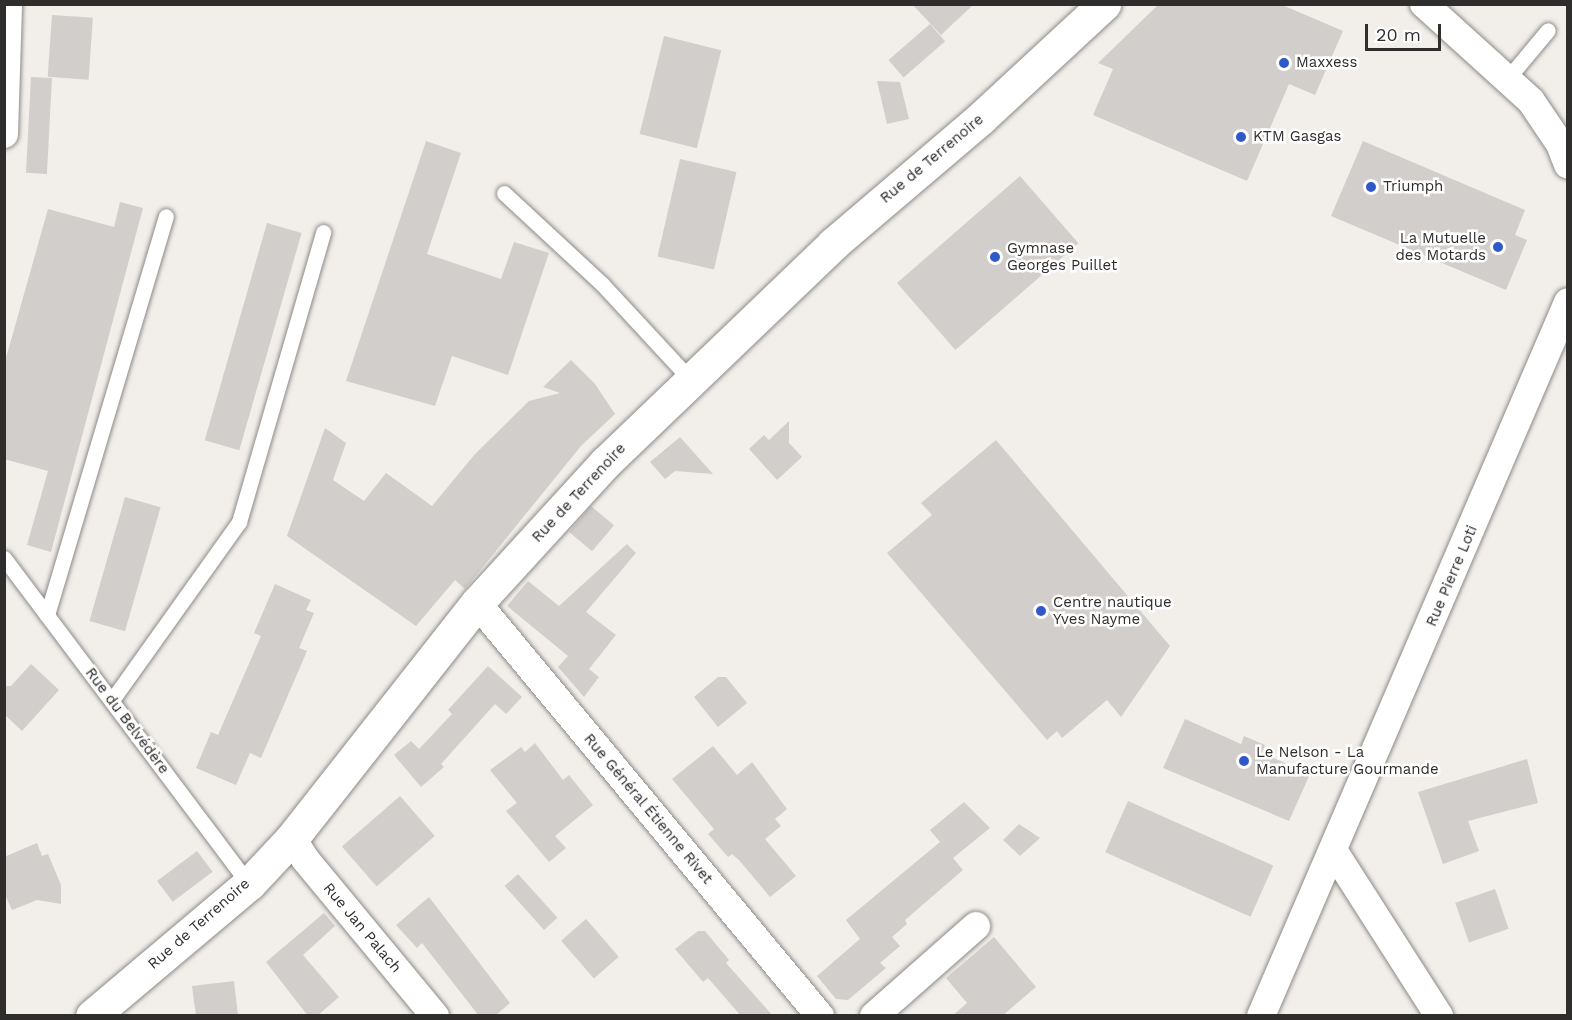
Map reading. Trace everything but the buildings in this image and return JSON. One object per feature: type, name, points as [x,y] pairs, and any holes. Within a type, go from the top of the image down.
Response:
[{"type":"street","points":[[4,134],[8,4]]},
{"type":"street","name":"Rue de Terrenoire","points":[[92,1016],[249,884],[292,838],[477,603],[605,463],[832,244],[981,118],[1104,4]]},
{"type":"street","points":[[1424,4],[1531,101],[1560,144],[1568,165]]},
{"type":"street","name":"Rue Pierre Loti","points":[[1261,1016],[1568,302]]},
{"type":"street","name":"Rue Général Étienne Rivet","points":[[477,603],[820,1016]]},
{"type":"street","name":"Rue Jan Palach","points":[[292,838],[305,859],[435,1016]]},
{"type":"street","points":[[1333,850],[1439,1016]]},
{"type":"street","points":[[874,1016],[976,926]]},
{"type":"lane","points":[[1508,78],[1548,30]]},
{"type":"lane","points":[[504,193],[602,284],[691,380]]},
{"type":"lane","points":[[47,615],[166,216]]},
{"type":"lane","points":[[112,700],[239,522],[323,232]]},
{"type":"lane","name":"Rue du Belvédère","points":[[4,558],[249,884]]},
{"type":"place","name":"Maxxess","points":[[1284,63]]},
{"type":"place","name":"KTM Gasgas","points":[[1241,137]]},
{"type":"place","name":"Triumph","points":[[1371,187]]},
{"type":"place","name":"La Mutuelle des Motards","points":[[1498,247]]},
{"type":"place","name":"Gymnase Georges Puillet","points":[[995,257]]},
{"type":"place","name":"Centre nautique Yves Nayme","points":[[1041,611]]},
{"type":"place","name":"Le Nelson - La Manufacture Gourmande","points":[[1244,761]]}]
